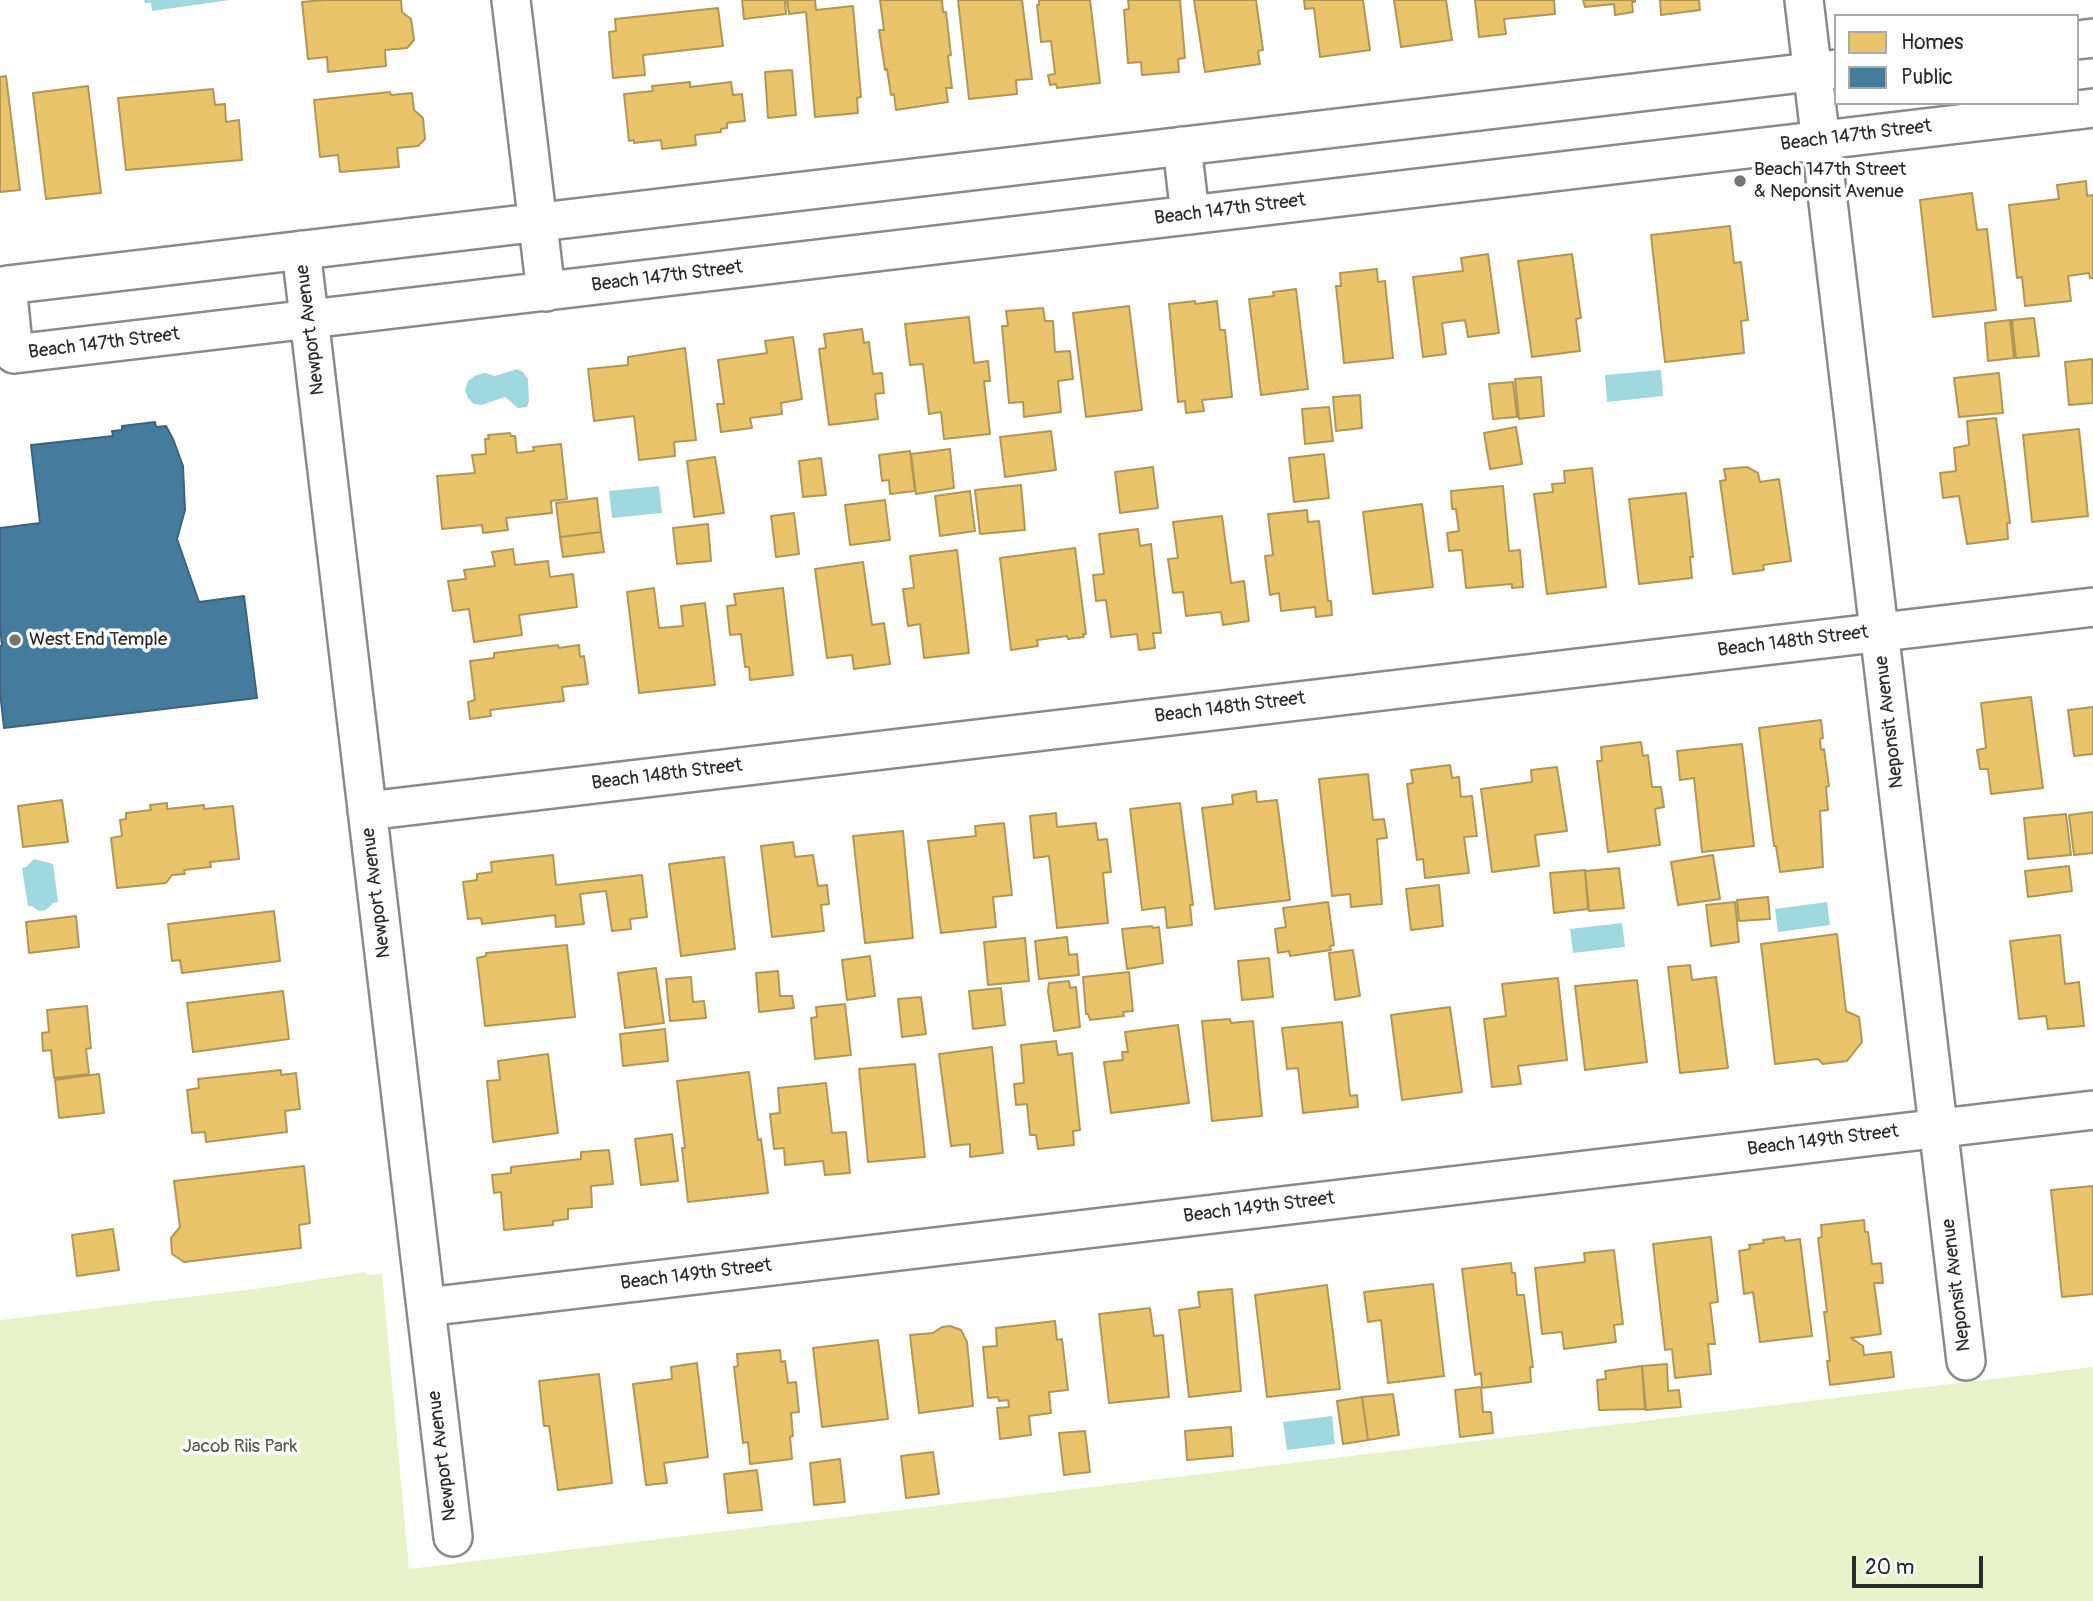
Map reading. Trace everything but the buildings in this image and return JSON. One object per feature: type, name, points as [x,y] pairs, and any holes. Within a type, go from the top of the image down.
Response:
[{"type":"street","points":[[511,0],[546,292]]},
{"type":"street","name":"Neponsit Avenue","points":[[1804,0],[1824,70],[1821,141],[1966,1361]]},
{"type":"street","name":"Beach 147th Street","points":[[1824,70],[7,285],[14,354],[2093,108]]},
{"type":"street","points":[[1182,146],[1190,215]]},
{"type":"street","name":"Newport Avenue","points":[[301,250],[453,1536]]},
{"type":"street","name":"Beach 148th Street","points":[[367,811],[2093,607]]},
{"type":"street","name":"Beach 149th Street","points":[[426,1307],[2093,1110]]},
{"type":"green space","name":"Jacob Riis Park","points":[[366,1272],[367,1275],[382,1274],[409,1569],[2093,1367],[2093,1601],[0,1601],[0,1320],[262,1288]]},
{"type":"water","points":[[144,0],[230,0],[152,11],[151,3],[145,3]]},
{"type":"water","points":[[517,369],[528,379],[527,407],[518,408],[505,397],[482,405],[474,404],[468,398],[465,390],[468,381],[476,375],[485,373],[495,376]]},
{"type":"water","points":[[1661,370],[1663,396],[1607,402],[1605,375]]},
{"type":"water","points":[[659,486],[662,513],[612,518],[609,491]]},
{"type":"water","points":[[34,859],[53,864],[58,902],[46,910],[39,911],[28,906],[22,868]]},
{"type":"water","points":[[1827,902],[1830,925],[1778,932],[1775,909]]},
{"type":"water","points":[[1622,923],[1625,947],[1573,953],[1570,929]]},
{"type":"water","points":[[1332,1416],[1335,1444],[1287,1450],[1283,1422]]},
{"type":"place","name":"Beach 147th Street & Neponsit Avenue","points":[[1740,181]]},
{"type":"place","name":"West End Temple","points":[[15,640]]}]
